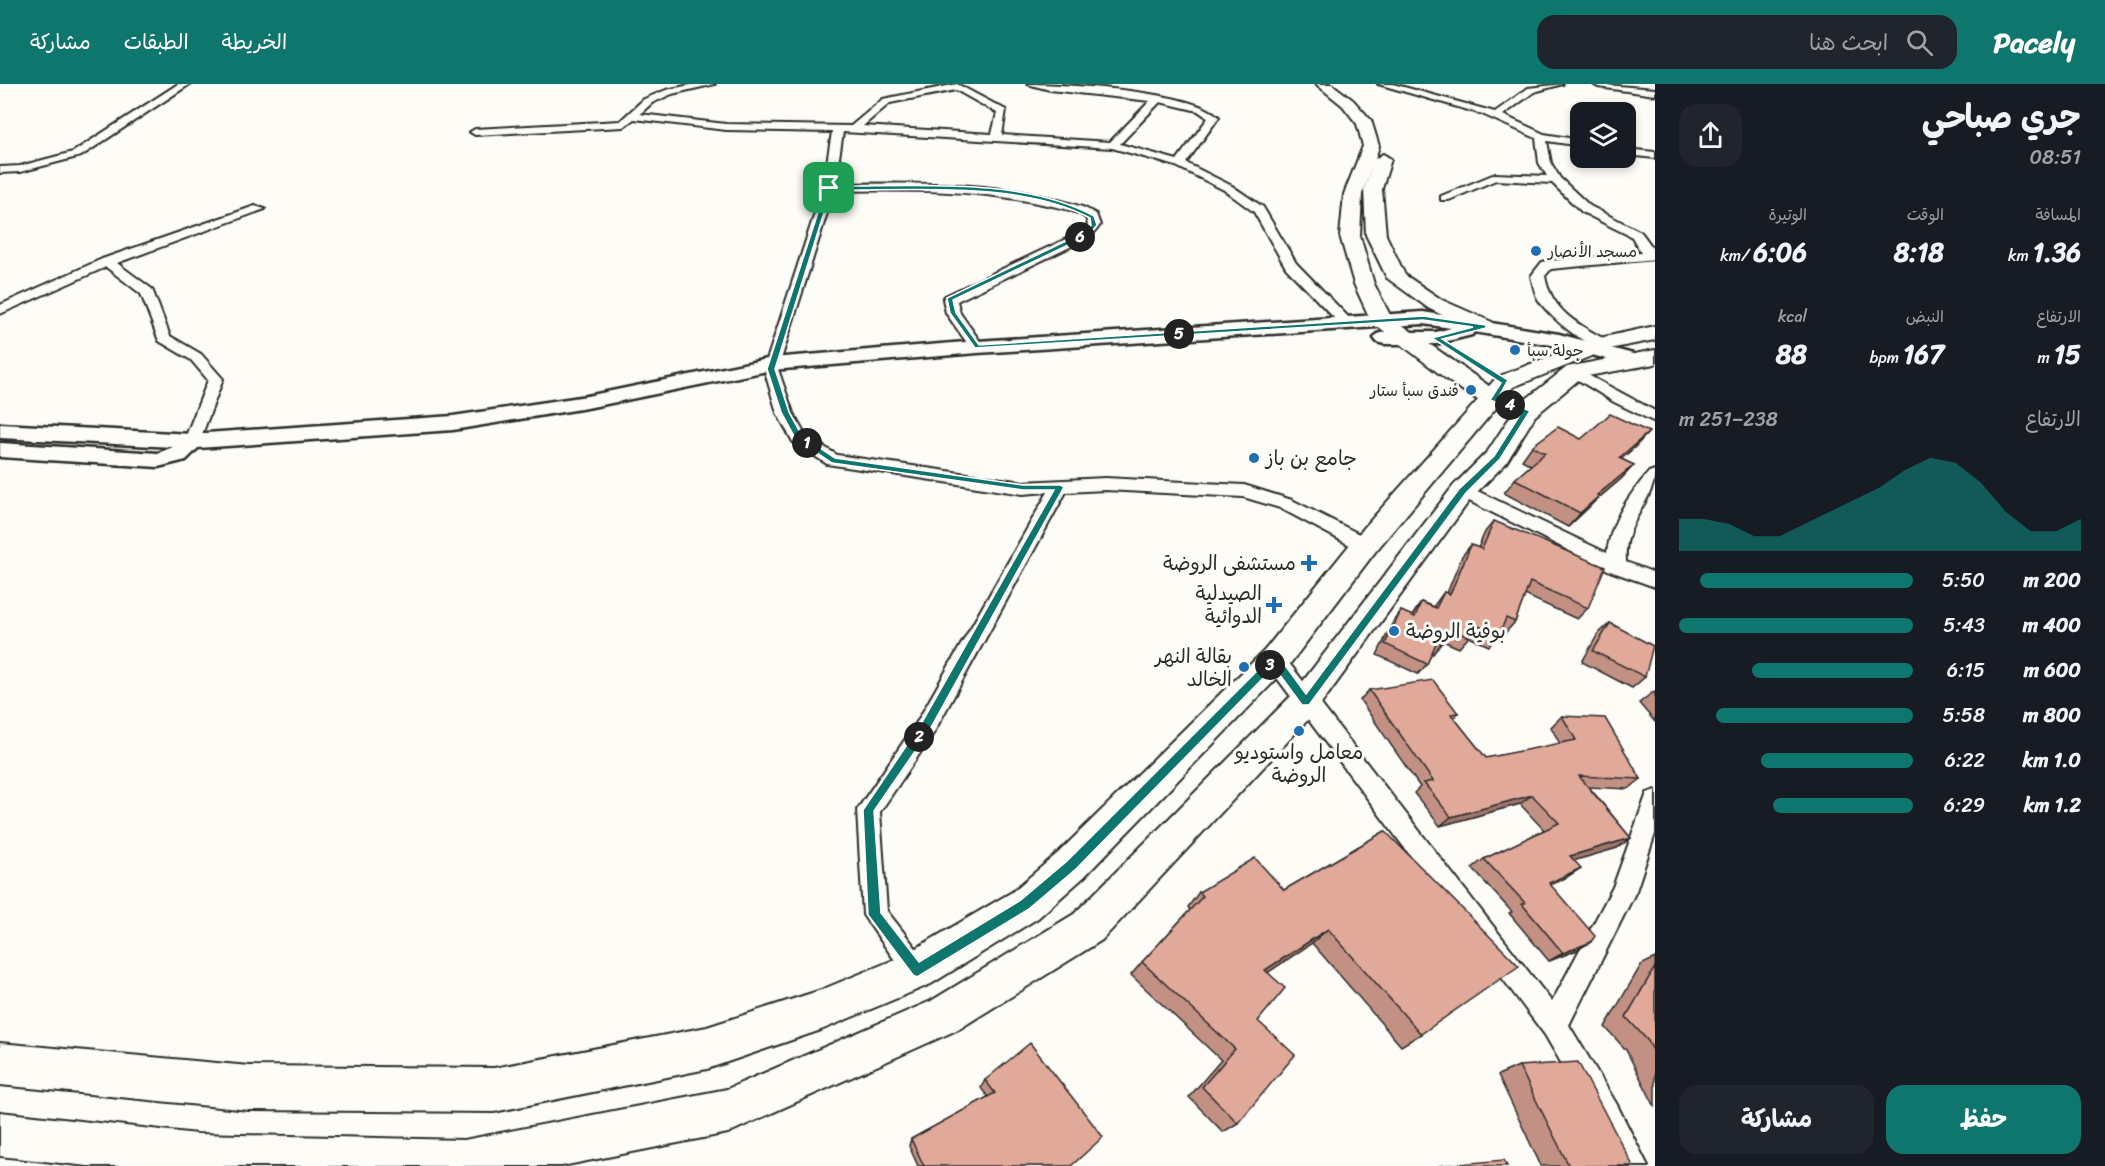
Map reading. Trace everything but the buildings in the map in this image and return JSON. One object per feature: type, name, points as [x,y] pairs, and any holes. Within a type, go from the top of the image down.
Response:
[{"type":"main road","points":[[1323,84],[1348,103],[1365,123],[1371,146],[1353,194],[1350,236],[1364,284],[1382,321],[1402,337],[1499,390],[1535,403]]},
{"type":"main road","points":[[1339,84],[1370,102],[1385,122]]},
{"type":"main road","points":[[1389,143],[1373,189],[1376,235],[1397,278],[1435,304],[1484,327]]},
{"type":"main road","points":[[0,431],[192,441],[453,423],[587,402],[772,366],[977,347],[1423,318],[1598,347],[1646,359]]},
{"type":"main road","points":[[772,366],[1314,339],[1436,338],[1484,327]]},
{"type":"main road","points":[[0,1064],[249,1088],[494,1090],[707,1048],[821,1010],[917,970],[1025,905],[1071,865],[1275,660],[1365,545],[1499,390],[1598,347],[1655,333]]},
{"type":"main road","points":[[1436,338],[1499,390]]},
{"type":"main road","points":[[0,1134],[197,1156],[464,1163],[728,1111],[945,1015],[1088,927],[1305,702],[1462,491],[1497,458],[1535,403],[1575,372],[1646,359]]},
{"type":"main road","points":[[0,450],[158,460],[178,455],[192,441]]},
{"type":"street","points":[[0,170],[20,169],[77,154],[185,84]]},
{"type":"street","points":[[475,132],[623,124],[648,101],[669,92],[710,84]]},
{"type":"street","points":[[1032,84],[1054,89],[1157,99],[1199,108],[1214,117],[1180,164]]},
{"type":"street","points":[[1383,84],[1495,116],[1542,137],[1570,141]]},
{"type":"street","points":[[1495,116],[1530,90],[1558,84]]},
{"type":"street","points":[[1598,84],[1655,92]]},
{"type":"street","points":[[854,129],[887,100],[957,87],[1002,112],[996,139]]},
{"type":"street","points":[[1113,144],[1157,99]]},
{"type":"street","points":[[634,116],[726,127],[854,129],[1113,144],[1180,164],[1228,188],[1259,210],[1290,265],[1347,323]]},
{"type":"street","points":[[838,129],[829,188],[772,366],[785,412],[799,438],[832,460],[1023,488],[1105,484],[1244,491],[1286,504],[1365,545]]},
{"type":"street","points":[[1542,137],[1545,163],[1555,180],[1586,209],[1637,235],[1652,256]]},
{"type":"street","points":[[1636,153],[1655,155]]},
{"type":"street","points":[[1445,198],[1495,177],[1555,180]]},
{"type":"street","points":[[829,188],[898,187],[1020,193],[1076,208],[1092,217],[1094,225],[1087,234],[950,299],[953,313],[977,347]]},
{"type":"street","points":[[0,310],[107,262],[259,209]]},
{"type":"street","points":[[1598,347],[1547,305],[1539,290],[1538,276],[1547,265],[1652,256]]},
{"type":"street","points":[[107,262],[147,292],[164,338],[196,357],[216,380],[192,441]]},
{"type":"street","points":[[1575,372],[1619,399],[1655,417]]},
{"type":"street","points":[[1617,566],[1615,552],[1623,524],[1640,492],[1655,476]]},
{"type":"street","points":[[917,970],[875,915],[868,810],[925,728],[1060,487]]},
{"type":"street","points":[[1462,491],[1617,566],[1655,580]]},
{"type":"street","points":[[1275,660],[1305,702],[1404,826],[1554,1026],[1606,1113],[1633,1166]]},
{"type":"street","points":[[1554,1026],[1624,891],[1655,800]]},
{"type":"place","name":"مسجد الأنصار","points":[[1536,251]]},
{"type":"place","name":"جولة سبأ","points":[[1515,350]]},
{"type":"place","name":"فندق سبأ ستار","points":[[1471,390]]},
{"type":"place","name":"جامع بن باز","points":[[1254,458]]},
{"type":"place","name":"مستشفى الروضة","points":[[1309,563]]},
{"type":"place","name":"الصيدلية الدوائية","points":[[1274,605]]},
{"type":"place","name":"بوفية الروضة","points":[[1394,631]]},
{"type":"place","name":"بقالة النهر الخالد","points":[[1244,667]]},
{"type":"place","name":"معامل واستوديو الروضة","points":[[1299,731]]},
{"type":"route","points":[[898,187],[1020,193],[1076,208],[1092,217],[1094,225],[1087,234],[956,294],[950,299],[953,313],[977,347],[1423,318],[1484,327],[1436,338],[1454,347],[1473,363],[1505,382],[1493,399],[1526,411],[1497,458],[1462,491],[1305,702],[1275,660],[1071,865],[1025,905],[917,970],[875,915],[868,810],[925,728],[1060,487],[1023,488],[832,460],[799,438],[785,412],[771,369],[829,188],[898,187]]}]
